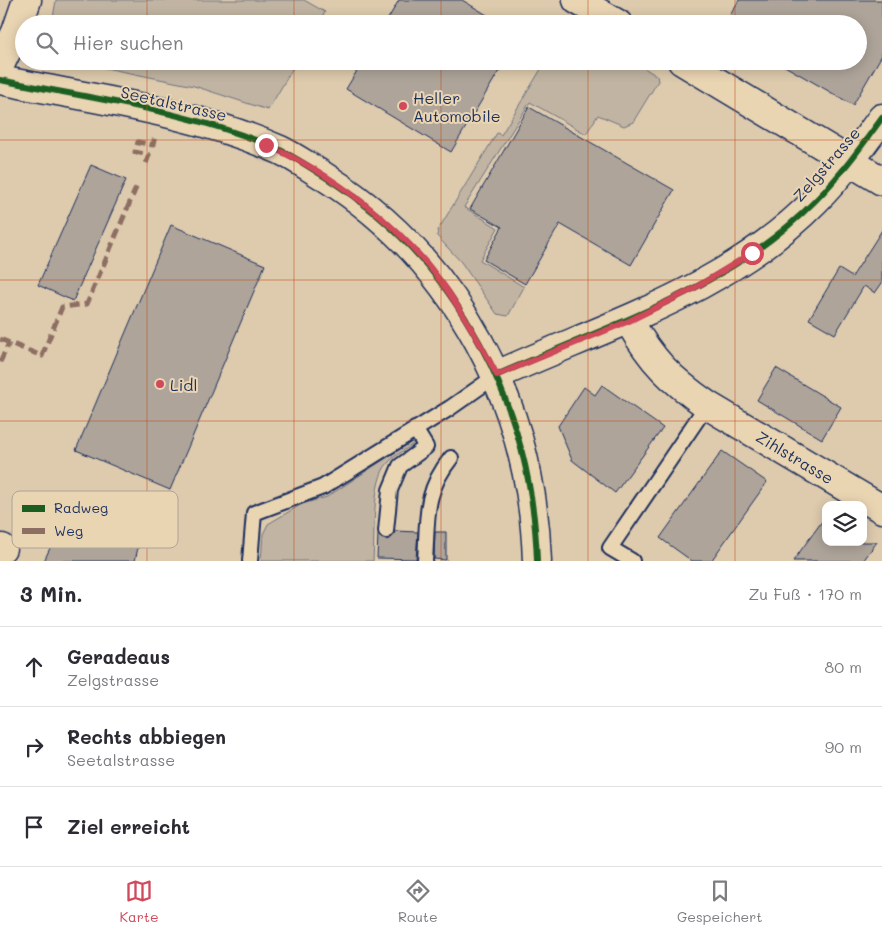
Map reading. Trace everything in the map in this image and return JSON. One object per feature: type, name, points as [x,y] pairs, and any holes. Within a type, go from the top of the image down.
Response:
[{"type":"street","points":[[22,15],[27,0]]},
{"type":"street","points":[[577,0],[603,15]]},
{"type":"street","points":[[0,65],[15,34]]},
{"type":"street","points":[[697,70],[882,181]]},
{"type":"street","name":"Seetalstrasse","points":[[0,80],[178,116],[226,129],[283,152],[348,192],[384,220],[441,281],[466,318],[497,375],[517,430],[527,469],[533,505],[537,561]]},
{"type":"street","name":"Zelgstrasse","points":[[497,375],[629,321],[693,289],[752,253],[815,202],[850,161],[882,118]]},
{"type":"street","name":"Zihlstrasse","points":[[629,321],[647,352],[660,368],[684,389],[708,406],[882,509]]},
{"type":"lane","points":[[250,561],[254,513],[323,487],[450,408],[497,375]]},
{"type":"lane","points":[[632,561],[610,548],[708,406]]},
{"type":"lane","points":[[386,531],[390,490],[400,466],[426,448],[415,429]]},
{"type":"lane","points":[[425,561],[429,497],[437,475],[450,458]]},
{"type":"shaded area","points":[[56,0],[304,0],[325,12],[323,15],[54,15]]},
{"type":"shaded area","points":[[115,70],[292,70],[268,110],[194,86]]},
{"type":"shaded area","points":[[541,70],[647,70],[657,76],[658,81],[633,122],[624,126],[598,115],[586,134],[530,102],[464,207],[498,228],[480,260],[524,287],[508,316],[497,314],[461,262],[437,236],[438,230],[497,133],[501,135]]},
{"type":"shaded area","points":[[415,439],[416,442],[388,463],[379,482],[376,495],[373,561],[261,561],[263,534],[268,524],[302,504],[327,497]]},
{"type":"building","points":[[399,0],[462,0],[487,15],[390,15]]},
{"type":"building","points":[[739,0],[882,0],[882,55],[853,105],[792,70],[867,70],[867,15],[730,15]]},
{"type":"building","points":[[358,70],[500,70],[451,152],[346,89]]},
{"type":"building","points":[[529,107],[674,190],[631,265],[560,224],[525,284],[484,260],[502,227],[470,209]]},
{"type":"building","points":[[91,165],[126,180],[73,301],[38,285]]},
{"type":"building","name":"Lidl","points":[[171,225],[265,265],[170,490],[76,450]]},
{"type":"building","points":[[882,230],[882,283],[875,293],[864,286],[835,334],[809,319],[839,269],[852,277]]},
{"type":"building","points":[[776,368],[841,407],[822,439],[757,400]]},
{"type":"building","points":[[602,385],[663,428],[615,493],[572,460],[558,426],[584,387],[595,395]]},
{"type":"building","points":[[722,451],[767,482],[711,561],[692,561],[660,538]]},
{"type":"building","points":[[822,521],[822,546],[867,546],[867,542],[877,542],[863,561],[793,561]]},
{"type":"building","points":[[395,531],[418,532],[416,559],[377,558],[378,534],[386,540],[393,536]]},
{"type":"building","points":[[435,532],[446,532],[446,560],[434,559]]},
{"type":"building","points":[[50,548],[138,548],[135,561],[44,561]]},
{"type":"marked path","points":[[146,163],[149,155],[135,152],[138,142],[153,145],[155,136]]},
{"type":"marked path","points":[[0,339],[42,356],[62,307],[87,304],[138,183]]},
{"type":"marked path","points":[[0,362],[9,343]]},
{"type":"cycle path","points":[[0,80],[107,100],[178,116],[247,137],[297,159],[372,211],[414,250],[449,294],[479,342],[503,393],[520,447],[532,503],[537,561]]},
{"type":"cycle path","points":[[497,375],[665,303],[744,259],[781,232],[815,201],[842,171],[882,118]]},
{"type":"place","name":"Heller Automobile","points":[[403,106]]},
{"type":"place","name":"Lidl","points":[[160,384]]},
{"type":"route","points":[[266,145],[283,152],[348,192],[384,220],[441,281],[466,318],[497,375],[541,355],[629,321],[693,289],[752,253]]}]
